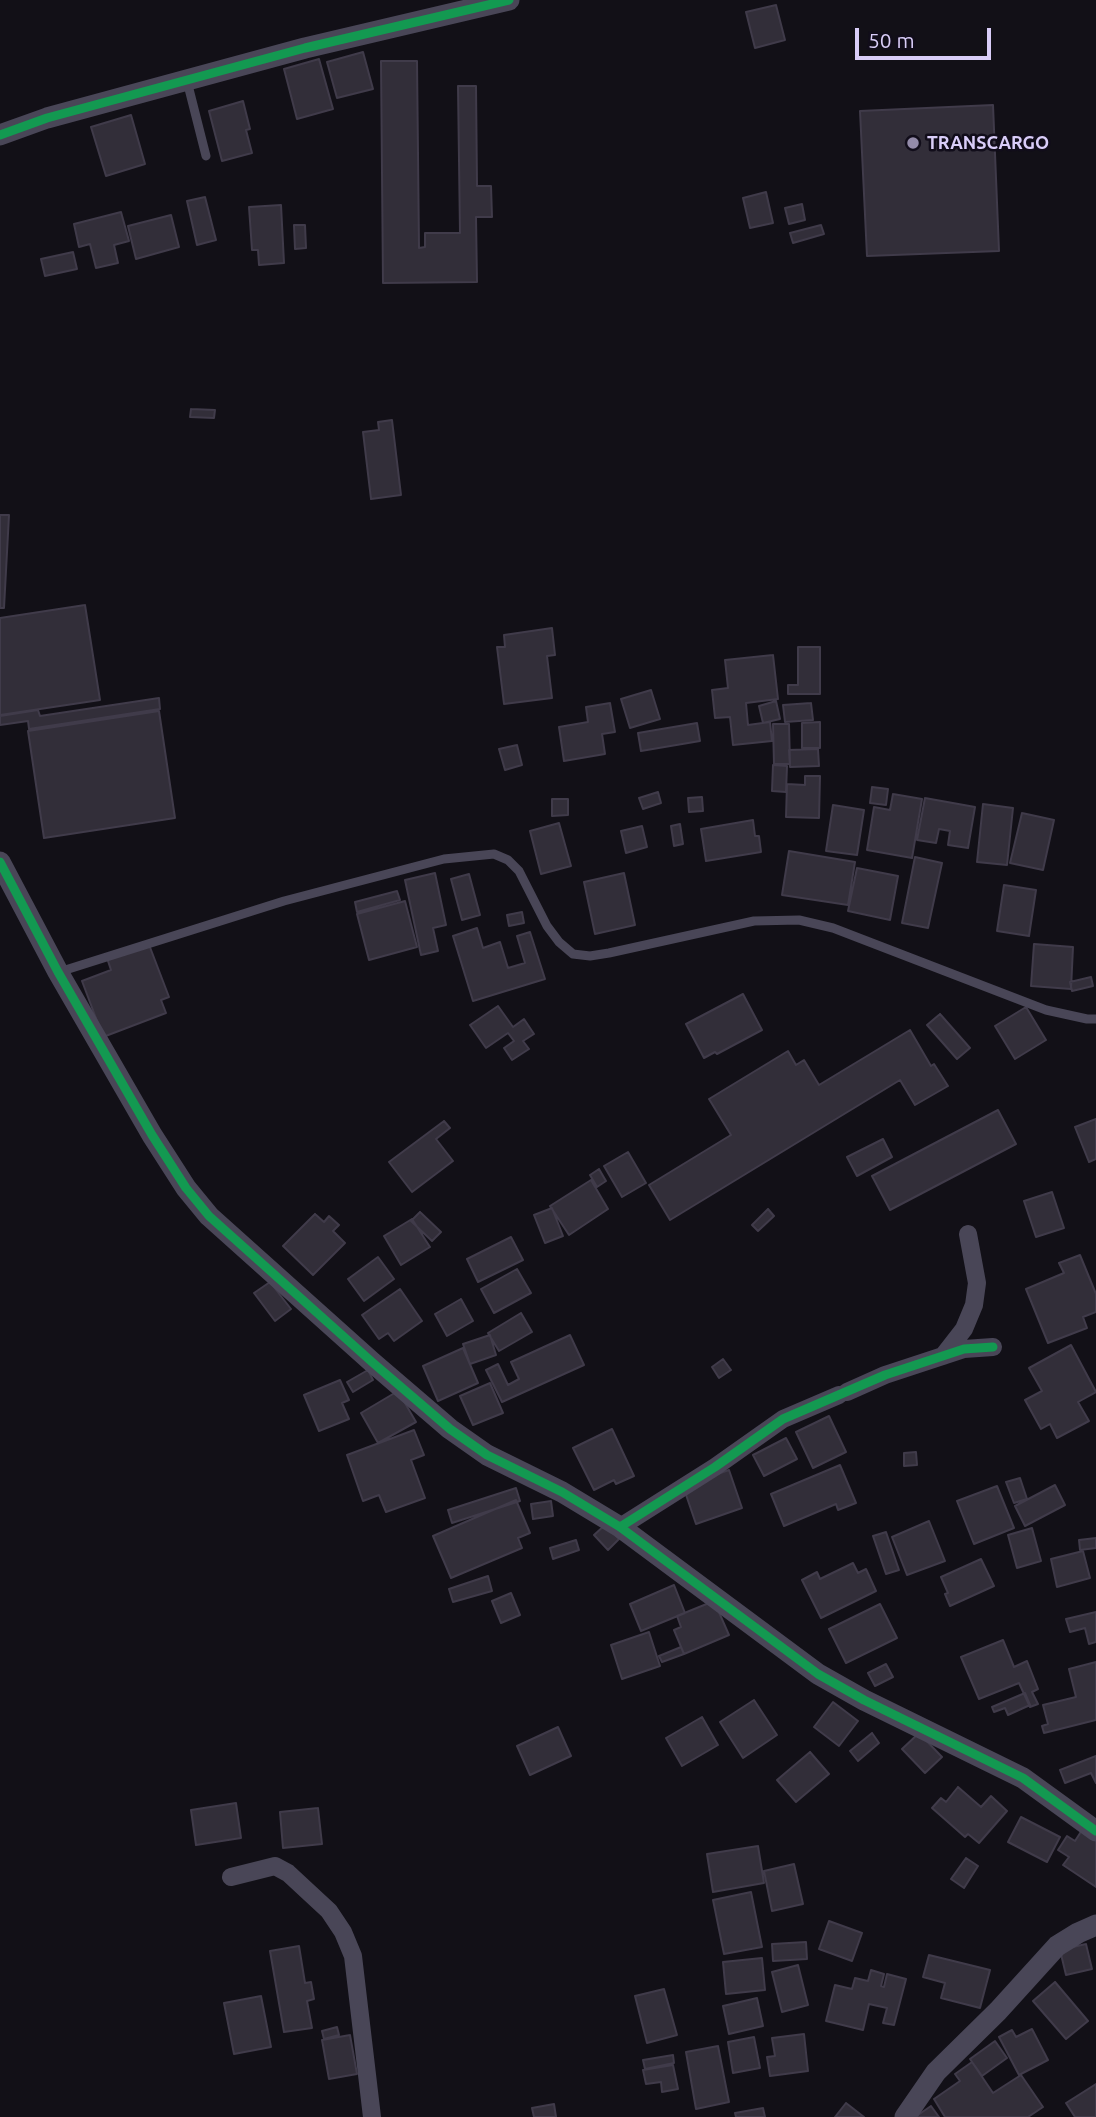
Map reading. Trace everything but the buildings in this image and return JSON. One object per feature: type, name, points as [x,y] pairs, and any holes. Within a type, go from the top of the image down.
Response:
[{"type":"street","points":[[0,135],[47,118],[304,48],[509,0]]},
{"type":"street","points":[[0,862],[58,972],[152,1135],[186,1188],[209,1216],[450,1429],[488,1455],[562,1492],[620,1527],[818,1674],[864,1700],[1023,1778],[1096,1831]]},
{"type":"street","points":[[943,1356],[964,1329],[974,1305],[977,1283],[968,1234]]},
{"type":"street","points":[[620,1527],[715,1467],[783,1419],[885,1375],[964,1349],[993,1347]]},
{"type":"street","points":[[231,1877],[275,1866],[288,1873],[329,1911],[343,1932],[353,1955],[372,2117]]},
{"type":"street","points":[[905,2117],[936,2072],[998,2011],[1057,1946],[1096,1926]]},
{"type":"lane","points":[[187,80],[206,156]]},
{"type":"lane","points":[[58,972],[284,901],[444,859],[495,854],[508,860],[519,871],[547,926],[573,954],[590,956],[609,953],[754,921],[799,920],[833,928],[1046,1010],[1096,1019]]},
{"type":"cycle path","points":[[0,135],[47,118],[305,48],[509,0]]},
{"type":"cycle path","points":[[0,862],[58,972],[152,1135],[186,1188],[209,1216],[372,1362],[450,1429],[487,1455],[562,1492],[620,1527],[818,1674],[864,1700],[1023,1778],[1096,1831]]},
{"type":"cycle path","points":[[620,1527],[715,1467],[783,1419],[885,1375],[964,1349],[993,1347]]},
{"type":"place","name":"TRANSCARGO","points":[[913,143]]}]
